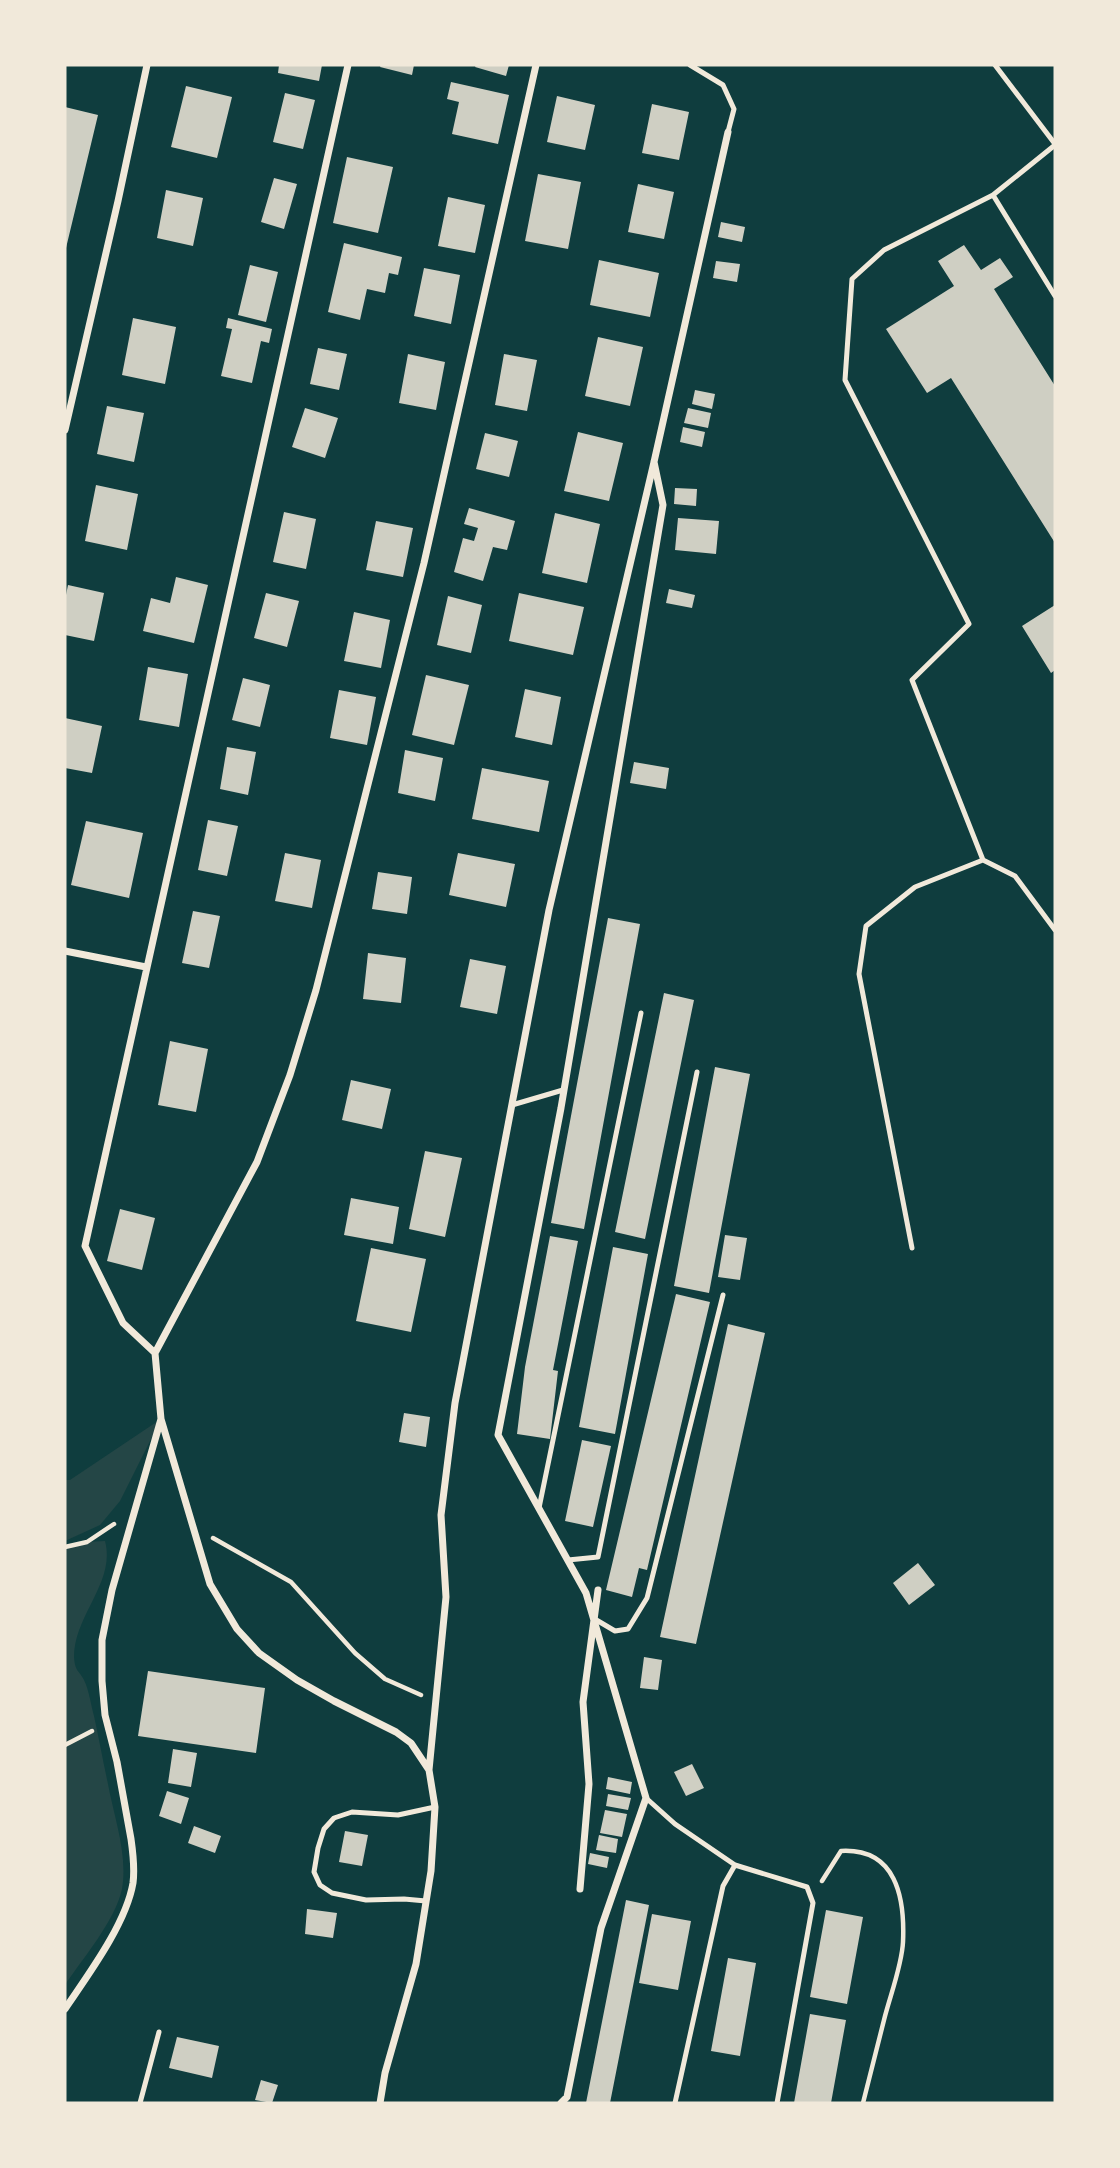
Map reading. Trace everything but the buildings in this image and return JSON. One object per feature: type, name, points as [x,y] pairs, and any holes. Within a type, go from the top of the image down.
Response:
[{"type":"street","points":[[65,430],[147,65]]},
{"type":"street","points":[[155,1353],[123,1323],[85,1246],[348,65]]},
{"type":"street","points":[[429,1770],[411,1744],[396,1732],[334,1701],[269,1661],[251,1645],[227,1614],[210,1584],[161,1419],[155,1353],[257,1161],[289,1075],[316,990],[424,563],[536,65]]},
{"type":"street","points":[[380,2103],[385,2073],[416,1964],[432,1857],[435,1807],[429,1770],[446,1597],[441,1514],[455,1403],[549,910],[728,132]]},
{"type":"street","points":[[561,2103],[566,2097],[601,1928],[646,1798],[586,1593],[498,1434],[564,1090],[663,505],[654,462]]},
{"type":"street","points":[[65,951],[146,967]]},
{"type":"street","points":[[65,2009],[110,1937],[132,1886],[134,1856],[105,1716],[102,1660],[105,1620],[161,1419]]},
{"type":"street","points":[[580,1889],[589,1784],[583,1702],[598,1590]]},
{"type":"lane","points":[[690,65],[723,85],[734,109],[728,132]]},
{"type":"lane","points":[[995,65],[1055,145],[993,195],[884,250],[852,279],[845,380],[969,624],[912,680],[983,860],[1015,876],[1055,930]]},
{"type":"lane","points":[[993,195],[1055,296]]},
{"type":"lane","points":[[912,1248],[859,974],[866,926],[915,887],[983,860]]},
{"type":"lane","points":[[539,1508],[641,1013]]},
{"type":"lane","points":[[568,1560],[598,1557],[697,1072]]},
{"type":"lane","points":[[512,1104],[564,1090]]},
{"type":"lane","points":[[593,1618],[615,1631],[628,1629],[647,1598],[723,1295]]},
{"type":"lane","points":[[646,1798],[675,1824],[735,1865],[807,1887],[813,1903],[777,2103]]},
{"type":"lane","points":[[426,1901],[366,1900],[331,1893],[320,1885],[314,1872],[324,1829],[334,1818],[352,1812],[398,1815],[435,1807]]},
{"type":"lane","points":[[675,2103],[723,1886],[735,1865]]},
{"type":"lane","points":[[140,2103],[159,2032]]},
{"type":"path","points":[[65,1547],[87,1542],[136,1509]]},
{"type":"path","points":[[194,1528],[291,1582],[355,1653],[385,1679],[437,1702]]},
{"type":"path","points":[[65,1745],[94,1729]]},
{"type":"path","points":[[807,1887],[824,1880],[841,1851],[860,1850],[876,1857],[890,1871],[901,1896],[903,1944],[863,2103]]},
{"type":"shaded area","points":[[161,1419],[120,1501],[100,1525],[65,1541],[65,1480],[70,1480]]},
{"type":"shaded area","points":[[105,1541],[105,1571],[80,1627],[74,1657],[76,1668],[87,1688],[111,1797],[123,1863],[122,1889],[113,1914],[65,1985],[65,1547]]}]
